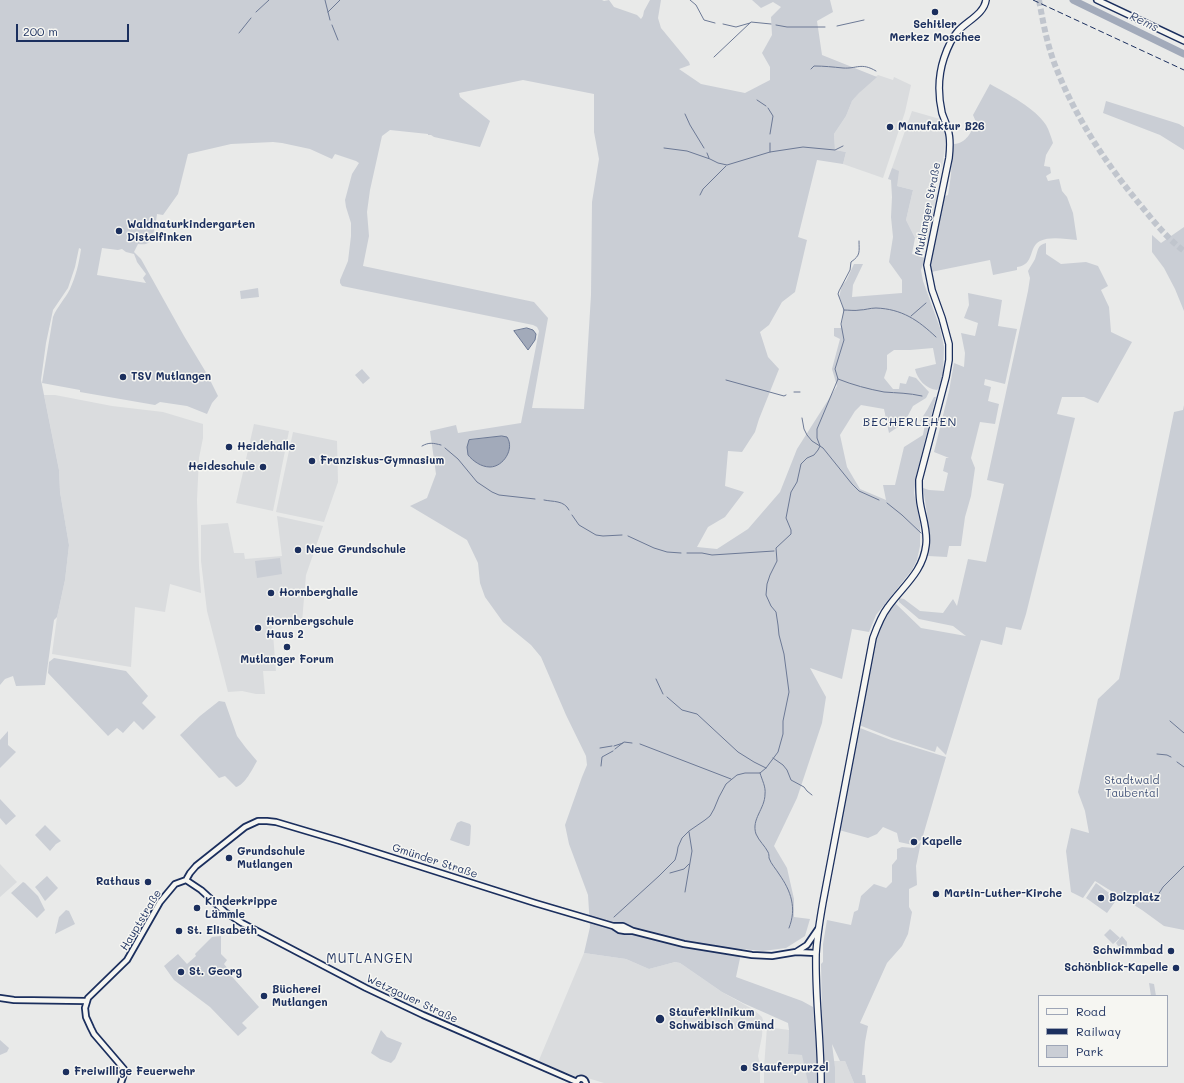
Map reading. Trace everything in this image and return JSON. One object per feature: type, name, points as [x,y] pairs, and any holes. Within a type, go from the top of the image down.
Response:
[{"type":"main road","name":"Mutlanger Straße","points":[[821,1083],[816,953],[818,929],[873,638],[887,608],[915,574],[924,555],[926,533],[919,499],[919,480],[946,377],[949,360],[949,344],[947,334],[932,290],[927,265],[949,158],[949,132],[942,115],[940,79],[944,60],[952,39],[957,32],[984,8],[986,0]]},
{"type":"main road","points":[[1097,0],[1184,41]]},
{"type":"street","name":"Gmünder Straße","points":[[251,824],[258,821],[267,820],[276,822],[613,926],[622,931],[633,931],[684,944],[752,955],[772,956],[796,952],[816,953]]},
{"type":"street","name":"Hauptstraße","points":[[86,1002],[90,995],[127,960],[160,902],[167,893],[176,884],[186,880],[196,866],[251,824]]},
{"type":"street","name":"Wetzgauer Straße","points":[[186,880],[201,890],[225,912],[242,923],[366,988],[423,1015],[576,1082],[579,1079],[582,1079],[585,1080],[586,1083]]},
{"type":"street","points":[[796,952],[811,940],[818,929]]},
{"type":"street","points":[[0,998],[14,1000],[86,1002],[86,1017],[94,1034],[124,1069],[121,1083]]},
{"type":"shaded area","points":[[878,75],[893,80],[894,77],[911,85],[905,112],[883,178],[843,164],[846,152],[835,150],[834,134],[846,116],[852,101],[867,83]]},
{"type":"shaded area","points":[[912,111],[940,119],[945,133],[942,167],[935,165],[929,193],[938,195],[930,241],[915,238],[906,220],[913,190],[897,186],[892,168]]},
{"type":"shaded area","points":[[44,395],[55,395],[112,406],[163,412],[203,424],[203,438],[199,458],[197,500],[201,593],[170,584],[165,612],[135,607],[131,667],[52,654],[57,617],[65,580],[69,545],[60,492],[59,470]]},
{"type":"shaded area","name":"Heideschule","points":[[254,424],[289,431],[273,511],[236,503]]},
{"type":"shaded area","name":"Franziskus-Gymnasium","points":[[293,432],[337,441],[338,482],[324,522],[276,512]]},
{"type":"shaded area","points":[[277,516],[323,526],[306,575],[302,622],[272,622],[276,671],[263,671],[265,694],[242,691],[228,692],[207,611],[201,561],[201,525],[228,523],[234,553],[244,553],[245,559],[282,556]]},
{"type":"shaded area","points":[[0,864],[17,882],[0,897]]},
{"type":"shaded area","name":"Stauferklinikum Schwäbisch Gmünd","points":[[584,953],[626,959],[649,969],[675,962],[680,963],[722,992],[754,1010],[762,1017],[763,1020],[762,1036],[758,1056],[760,1065],[760,1083],[604,1083],[581,1076],[577,1077],[540,1062],[539,1060]]},
{"type":"shaded area","points":[[767,1027],[789,1030],[788,1054],[803,1055],[808,1083],[764,1083]]},
{"type":"shaded area","points":[[834,1061],[845,1061],[854,1083],[835,1083]]},
{"type":"green space","points":[[0,0],[609,0],[614,7],[637,15],[641,19],[650,0],[661,0],[658,18],[661,28],[690,65],[679,69],[701,84],[745,93],[770,80],[770,67],[762,53],[772,35],[771,17],[781,7],[773,2],[761,8],[752,0],[830,0],[833,12],[817,21],[822,55],[877,77],[852,101],[846,116],[834,134],[835,150],[846,152],[843,164],[817,160],[798,237],[807,240],[795,292],[782,302],[769,325],[760,332],[768,357],[779,369],[755,432],[742,452],[728,451],[725,486],[744,492],[725,517],[708,527],[697,547],[717,549],[748,529],[780,492],[797,449],[837,386],[832,369],[840,339],[834,336],[834,328],[841,328],[843,308],[839,297],[842,285],[846,281],[854,264],[863,264],[853,285],[852,297],[902,293],[902,280],[889,262],[893,237],[891,217],[891,180],[888,179],[892,168],[899,171],[897,186],[913,190],[906,220],[915,238],[912,254],[925,258],[921,270],[923,281],[940,328],[944,347],[943,374],[937,390],[926,386],[916,373],[915,369],[936,364],[933,348],[894,350],[887,355],[887,369],[884,378],[893,389],[899,389],[900,383],[906,384],[909,376],[916,378],[929,392],[926,398],[913,406],[904,423],[889,433],[884,409],[861,405],[855,411],[840,435],[847,467],[860,489],[886,500],[883,485],[895,485],[904,447],[923,435],[925,424],[920,421],[934,397],[936,397],[916,476],[914,493],[920,523],[920,546],[917,560],[912,570],[876,615],[869,632],[852,629],[842,679],[810,668],[826,697],[822,723],[797,798],[774,846],[787,868],[794,899],[794,917],[810,919],[805,936],[786,948],[763,951],[742,949],[736,977],[802,1001],[813,1007],[818,1083],[808,1083],[802,1055],[788,1054],[788,1023],[722,992],[680,963],[675,962],[649,969],[626,959],[584,953],[590,927],[588,895],[569,844],[565,825],[587,765],[586,756],[566,715],[541,657],[531,645],[503,622],[485,597],[480,583],[478,563],[467,540],[410,506],[427,498],[436,474],[430,431],[456,425],[458,433],[521,423],[539,331],[537,327],[533,325],[342,286],[340,280],[348,261],[351,236],[351,223],[345,200],[352,174],[359,163],[356,161],[335,154],[332,159],[310,149],[273,142],[231,144],[188,154],[178,194],[163,215],[157,214],[150,241],[146,244],[138,244],[134,252],[141,259],[218,396],[212,403],[207,414],[187,406],[160,402],[155,405],[80,392],[80,390],[42,383],[53,317],[68,293],[74,279],[81,249],[79,248],[68,288],[53,310],[46,343],[41,380],[59,470],[60,492],[69,545],[65,580],[57,617],[54,620],[45,685],[16,686],[13,676],[5,679],[0,685]],"holes":[[[523,80],[594,94],[594,132],[599,159],[592,202],[591,295],[584,409],[532,408],[548,318],[534,302],[363,266],[369,236],[367,212],[370,190],[382,136],[390,130],[428,134],[434,137],[480,147],[490,121],[460,97],[459,93]],[[102,248],[122,249],[126,252],[134,254],[137,262],[146,274],[143,278],[146,283],[97,275]]]},
{"type":"green space","points":[[990,84],[1028,107],[1046,125],[1053,143],[1046,155],[1044,166],[1050,167],[1051,173],[1046,176],[1048,181],[1059,179],[1062,191],[1067,197],[1073,213],[1077,240],[1053,238],[1040,241],[1034,247],[1026,263],[1023,266],[1017,267],[1017,270],[993,275],[990,260],[931,272],[930,257],[943,197],[948,195],[954,144],[962,142],[970,133],[976,122],[973,115]]},
{"type":"green space","points":[[1106,101],[1179,124],[1184,127],[1184,150],[1160,135],[1103,113]]},
{"type":"green space","points":[[1184,227],[1184,311],[1164,268],[1152,252],[1152,235],[1161,243]]},
{"type":"green space","points":[[1046,243],[1046,254],[1061,264],[1086,262],[1098,266],[1108,286],[1101,290],[1109,307],[1111,332],[1132,342],[1098,403],[1084,397],[1062,397],[1057,414],[1075,418],[1021,630],[1006,627],[1002,645],[981,640],[946,755],[937,746],[935,752],[892,738],[859,725],[875,638],[887,614],[895,603],[921,628],[966,636],[953,626],[919,619],[899,602],[899,598],[904,599],[920,611],[943,613],[953,599],[957,606],[968,559],[986,562],[1004,484],[987,480],[1028,291],[1030,278],[1028,271],[1035,259],[1039,247]]},
{"type":"green space","points":[[258,288],[259,297],[241,299],[240,291]]},
{"type":"green space","points":[[968,293],[1002,300],[998,326],[1017,329],[1005,384],[985,379],[984,385],[991,387],[988,401],[999,404],[995,424],[980,422],[971,458],[975,468],[961,546],[949,546],[947,557],[928,556],[930,533],[923,488],[944,491],[948,473],[943,471],[946,458],[949,458],[934,452],[949,391],[954,363],[964,367],[965,353],[961,333],[975,336],[978,323],[964,318],[969,305]]},
{"type":"green space","points":[[362,369],[370,378],[363,384],[355,375]]},
{"type":"green space","name":"Stadtwald Taubental","points":[[1184,405],[1184,930],[1164,926],[1142,910],[1095,881],[1083,898],[1071,892],[1066,851],[1071,828],[1089,833],[1085,811],[1078,792],[1098,699],[1119,679],[1174,412],[1183,410]]},
{"type":"green space","points":[[280,558],[282,574],[257,578],[255,561]]},
{"type":"green space","points":[[54,658],[126,671],[148,696],[142,703],[156,717],[143,730],[134,721],[123,733],[117,728],[108,736],[48,673],[49,662]]},
{"type":"green space","points":[[219,701],[225,702],[237,736],[257,761],[246,780],[236,787],[225,776],[219,778],[180,735]]},
{"type":"green space","points":[[858,728],[946,757],[922,839],[913,845],[899,842],[897,833],[883,827],[877,834],[868,838],[839,830]]},
{"type":"green space","points":[[8,731],[8,745],[16,752],[0,768],[0,740]]},
{"type":"green space","points":[[0,799],[16,816],[6,825],[0,818]]},
{"type":"green space","points":[[461,821],[470,824],[471,826],[469,846],[450,840],[457,823]]},
{"type":"green space","points":[[45,825],[61,841],[50,851],[35,835]]},
{"type":"green space","points":[[921,842],[916,866],[917,885],[909,889],[909,907],[912,912],[908,934],[902,946],[887,963],[860,1023],[868,1026],[862,1075],[865,1075],[866,1083],[854,1083],[845,1061],[840,1061],[832,1044],[835,1083],[824,1083],[821,964],[823,962],[823,944],[827,920],[851,925],[854,912],[858,910],[861,896],[874,884],[886,888],[892,882],[892,865],[897,859],[897,849],[902,847],[914,848]]},
{"type":"green space","points":[[47,876],[58,888],[45,901],[35,887]]},
{"type":"green space","points":[[23,882],[38,896],[45,910],[37,918],[11,893]]},
{"type":"green space","name":"Bolzplatz","points":[[1096,883],[1117,899],[1107,913],[1086,898]]},
{"type":"green space","points":[[66,910],[69,911],[75,924],[55,934],[59,917]]},
{"type":"green space","points":[[1110,929],[1120,938],[1113,944],[1104,935]]},
{"type":"green space","points":[[221,936],[221,954],[227,960],[224,964],[228,969],[227,971],[259,1007],[242,1023],[247,1028],[238,1036],[210,1007],[174,980],[164,966],[178,954],[187,964],[212,937]]},
{"type":"green space","points":[[1122,936],[1127,942],[1127,948],[1118,946],[1116,943]]},
{"type":"green space","points":[[1149,983],[1154,984],[1156,995],[1151,995]]},
{"type":"green space","points":[[381,1030],[387,1037],[402,1043],[395,1059],[391,1063],[380,1059],[371,1053]]},
{"type":"green space","points":[[0,1040],[9,1048],[7,1052],[0,1055]]},
{"type":"water","points":[[527,328],[533,330],[536,334],[535,340],[528,350],[514,331]]},
{"type":"water","points":[[502,436],[507,437],[510,447],[509,452],[499,464],[490,467],[483,466],[468,455],[467,447],[469,440]]},
{"type":"waterway","points":[[256,12],[269,0]]},
{"type":"waterway","points":[[325,0],[330,20]]},
{"type":"waterway","points":[[328,12],[340,0]]},
{"type":"waterway","points":[[690,0],[696,5],[704,20],[715,23]]},
{"type":"waterway","name":"Rems","points":[[1073,0],[1184,54]]},
{"type":"waterway","points":[[239,33],[251,18]]},
{"type":"waterway","points":[[837,26],[864,20]]},
{"type":"waterway","points":[[714,57],[751,22],[771,24]]},
{"type":"waterway","points":[[723,24],[736,27],[750,23]]},
{"type":"waterway","points":[[332,25],[338,40]]},
{"type":"waterway","points":[[776,25],[787,27],[825,27]]},
{"type":"waterway","points":[[811,69],[814,66],[848,68],[863,66],[876,71]]},
{"type":"waterway","points":[[757,100],[766,106]]},
{"type":"waterway","points":[[768,108],[773,116],[770,134]]},
{"type":"waterway","points":[[685,114],[704,148]]},
{"type":"waterway","points":[[770,143],[770,152]]},
{"type":"waterway","points":[[664,148],[687,151],[727,165],[770,152],[803,147],[835,150],[843,146]]},
{"type":"waterway","points":[[707,153],[709,158]]},
{"type":"waterway","points":[[700,195],[703,189],[726,166]]},
{"type":"waterway","points":[[614,917],[675,860],[682,838],[710,816],[726,784],[737,775],[745,773],[760,773],[766,768],[778,752],[783,734],[783,721],[789,692],[776,612],[771,606],[766,595],[767,584],[777,561],[776,548],[791,534],[786,518],[791,492],[797,482],[801,464],[807,458],[814,455],[820,446],[817,438],[817,429],[838,379],[835,369],[844,340],[841,324],[844,310],[838,294],[850,270],[851,262],[858,255],[859,241]]},
{"type":"waterway","points":[[911,316],[926,303]]},
{"type":"waterway","points":[[844,310],[876,308],[902,313],[923,325],[936,337]]},
{"type":"waterway","points":[[838,379],[878,391],[922,396]]},
{"type":"waterway","points":[[726,380],[784,396],[786,395]]},
{"type":"waterway","points":[[794,392],[800,392]]},
{"type":"waterway","points":[[802,418],[807,435],[812,441],[823,448],[852,484],[859,491],[879,500]]},
{"type":"waterway","points":[[422,446],[431,443],[441,445]]},
{"type":"waterway","points":[[445,448],[458,459],[477,482],[492,492],[499,495],[535,499]]},
{"type":"waterway","points":[[544,500],[564,504],[569,510]]},
{"type":"waterway","points":[[887,503],[921,533]]},
{"type":"waterway","points":[[572,515],[579,525],[596,535],[622,535]]},
{"type":"waterway","points":[[628,536],[654,548],[667,552],[681,553]]},
{"type":"waterway","points":[[687,553],[712,555],[774,551]]},
{"type":"waterway","points":[[656,679],[663,694]]},
{"type":"waterway","points":[[667,697],[682,710],[697,714],[738,752],[766,768]]},
{"type":"waterway","points":[[1170,721],[1184,733]]},
{"type":"waterway","points":[[615,749],[624,742],[632,743]]},
{"type":"waterway","points":[[614,746],[623,743]]},
{"type":"waterway","points":[[640,744],[731,779]]},
{"type":"waterway","points":[[600,748],[612,746]]},
{"type":"waterway","points":[[601,766],[602,757],[613,751]]},
{"type":"waterway","points":[[1157,754],[1171,757]]},
{"type":"waterway","points":[[773,758],[783,765],[791,780],[804,787],[812,795]]},
{"type":"waterway","points":[[1177,762],[1184,767]]},
{"type":"waterway","points":[[760,773],[765,794],[763,804],[755,824],[755,829],[757,837],[768,852],[771,862],[790,893],[793,907],[789,928]]},
{"type":"waterway","points":[[685,892],[692,851],[689,832]]},
{"type":"waterway","points":[[670,873],[684,869],[689,864]]},
{"type":"waterway","points":[[1156,898],[1163,887],[1184,866]]},
{"type":"tunnel","points":[[1039,0],[1055,65],[1072,103],[1092,139],[1129,191],[1162,230],[1184,251]]},
{"type":"railway","points":[[1033,0],[1184,70]]},
{"type":"place","name":"Sehitler Merkez Moschee","points":[[935,12]]},
{"type":"place","name":"Manufaktur B26","points":[[890,127]]},
{"type":"place","name":"Waldnaturkindergarten Distelfinken","points":[[119,231]]},
{"type":"place","name":"TSV Mutlangen","points":[[123,377]]},
{"type":"place","name":"Heidehalle","points":[[229,447]]},
{"type":"place","name":"Franziskus-Gymnasium","points":[[312,461]]},
{"type":"place","name":"Heideschule","points":[[263,467]]},
{"type":"place","name":"Neue Grundschule","points":[[298,550]]},
{"type":"place","name":"Hornberghalle","points":[[271,593]]},
{"type":"place","name":"Hornbergschule Haus 2","points":[[258,628]]},
{"type":"place","name":"Mutlanger Forum","points":[[287,647]]},
{"type":"place","name":"Kapelle","points":[[914,842]]},
{"type":"place","name":"Grundschule Mutlangen","points":[[229,858]]},
{"type":"place","name":"Rathaus","points":[[148,882]]},
{"type":"place","name":"Martin-Luther-Kirche","points":[[936,894]]},
{"type":"place","name":"Bolzplatz","points":[[1101,898]]},
{"type":"place","name":"Kinderkrippe Lämmle","points":[[197,908]]},
{"type":"place","name":"St. Elisabeth","points":[[179,931]]},
{"type":"place","name":"Schwimmbad","points":[[1171,951]]},
{"type":"place","name":"Schönblick-Kapelle","points":[[1176,968]]},
{"type":"place","name":"St. Georg","points":[[181,972]]},
{"type":"place","name":"Bücherei Mutlangen","points":[[264,996]]},
{"type":"place","name":"Stauferklinikum Schwäbisch Gmünd","points":[[660,1019]]},
{"type":"place","name":"Stauferpurzel","points":[[744,1068]]},
{"type":"place","name":"Freiwillige Feuerwehr","points":[[66,1072]]},
{"type":"district","name":"BECHERLEHEN","points":[[910,422]]},
{"type":"district","name":"MUTLANGEN","points":[[370,959]]}]
